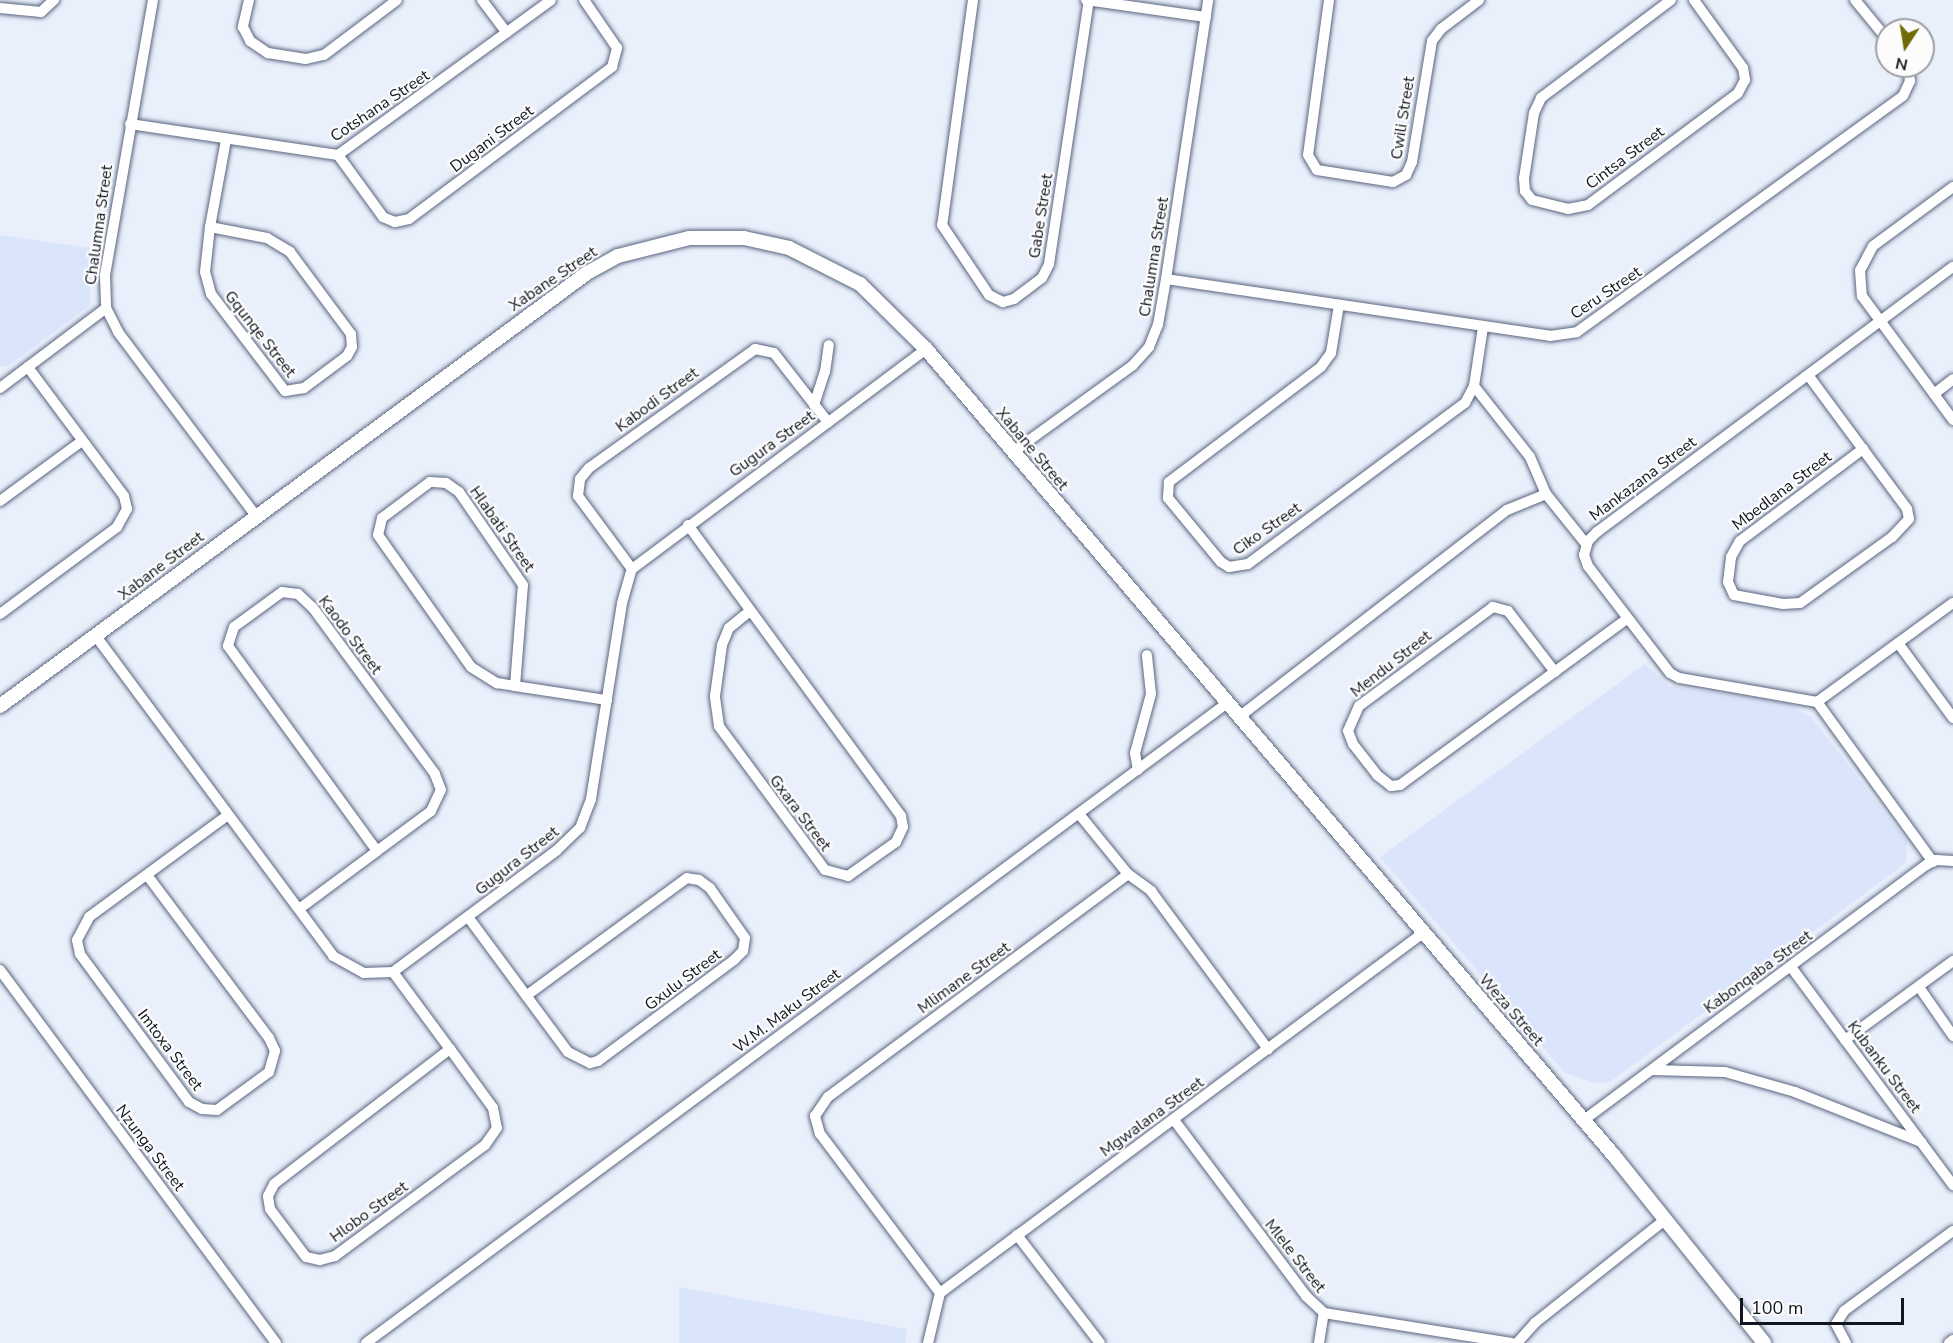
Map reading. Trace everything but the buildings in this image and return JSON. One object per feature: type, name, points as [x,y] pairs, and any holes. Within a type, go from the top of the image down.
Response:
[{"type":"street","points":[[0,8],[41,12],[54,0]]},
{"type":"street","name":"Chalumna Street","points":[[153,0],[105,276],[106,308],[118,332],[256,516]]},
{"type":"street","points":[[249,0],[243,27],[250,41],[268,53],[306,59],[324,55],[397,0]]},
{"type":"street","points":[[482,0],[507,33]]},
{"type":"street","name":"Cotshana Street","points":[[130,124],[338,155],[551,0]]},
{"type":"street","name":"Dugani Street","points":[[338,155],[383,217],[395,222],[409,219],[612,67],[617,48],[584,0]]},
{"type":"street","name":"Gabe Street","points":[[973,0],[941,219],[943,230],[989,296],[1002,302],[1014,299],[1042,278],[1049,264],[1088,0]]},
{"type":"street","points":[[1088,0],[1206,17]]},
{"type":"street","name":"Chalumna Street","points":[[1013,452],[1133,365],[1149,347],[1158,325],[1166,279],[1208,0]]},
{"type":"street","name":"Cwili Street","points":[[1329,0],[1308,154],[1317,170],[1393,182],[1406,176],[1412,162],[1432,41],[1441,29],[1479,0]]},
{"type":"street","name":"Cintsa Street","points":[[1671,0],[1541,98],[1534,113],[1524,178],[1525,191],[1532,200],[1568,209],[1588,204],[1738,93],[1745,80],[1743,68],[1694,0]]},
{"type":"street","points":[[1855,0],[1875,24]]},
{"type":"street","name":"Ceru Street","points":[[1166,279],[1550,336],[1589,327],[1903,96],[1910,78]]},
{"type":"street","name":"Gqunqe Street","points":[[210,227],[267,238],[284,246],[351,334],[352,347],[347,356],[298,392],[280,387],[208,288],[205,272],[210,227],[226,140]]},
{"type":"street","points":[[1953,187],[1895,227],[1873,246],[1860,270],[1862,296],[1953,420]]},
{"type":"street","name":"Xabane Street","points":[[0,706],[587,273],[618,256],[654,245],[690,238],[731,237],[770,243],[810,255],[870,291],[926,349],[1227,703]]},
{"type":"street","name":"Mankazana Street","points":[[1816,702],[1679,678],[1660,664],[1588,566],[1586,544],[1597,532],[1953,267]]},
{"type":"street","name":"Ciko Street","points":[[1339,304],[1331,353],[1321,367],[1169,482],[1168,498],[1221,562],[1235,568],[1248,564],[1455,411],[1470,396],[1474,386],[1483,327]]},
{"type":"street","points":[[0,388],[106,308]]},
{"type":"street","points":[[814,405],[829,345]]},
{"type":"street","name":"Kabodi Street","points":[[632,569],[578,496],[580,479],[589,468],[755,349],[774,353],[828,422]]},
{"type":"street","name":"Gugura Street","points":[[393,972],[570,840],[580,828],[591,799],[622,603],[632,569],[926,349]]},
{"type":"street","points":[[0,614],[117,527],[126,515],[123,496],[28,367]]},
{"type":"street","name":"Mbedlana Street","points":[[1808,375],[1908,510],[1904,528],[1800,603],[1783,604],[1734,595],[1728,582],[1731,557],[1740,541],[1863,450]]},
{"type":"street","points":[[1934,394],[1953,379]]},
{"type":"street","points":[[1474,386],[1530,457],[1546,494],[1586,544]]},
{"type":"street","points":[[0,501],[82,441]]},
{"type":"street","name":"Hlabati Street","points":[[515,686],[523,585],[459,492],[446,483],[430,482],[382,518],[378,536],[471,667],[486,679],[515,686],[607,700]]},
{"type":"street","points":[[1239,717],[1507,510],[1546,494]]},
{"type":"street","name":"Gxara Street","points":[[688,525],[901,816],[903,827],[896,842],[849,876],[825,870],[730,746],[717,719],[715,696],[724,639],[729,628],[750,611]]},
{"type":"street","name":"Kaodo Street","points":[[299,909],[377,851],[436,805],[440,782],[312,608],[298,594],[282,592],[234,627],[228,646],[377,851]]},
{"type":"street","points":[[1953,603],[1816,702],[1933,862],[1953,861]]},
{"type":"street","name":"Mendu Street","points":[[1555,672],[1508,611],[1493,607],[1359,706],[1348,731],[1377,775],[1390,786],[1400,786],[1555,672],[1627,619]]},
{"type":"street","points":[[95,635],[341,964],[364,973],[393,972]]},
{"type":"street","points":[[1898,643],[1953,718]]},
{"type":"street","points":[[1138,770],[1135,753],[1151,694],[1147,655]]},
{"type":"street","name":"Weza Street","points":[[1227,703],[1584,1120],[1764,1343]]},
{"type":"street","name":"W.M. Maku Street","points":[[366,1343],[1227,703]]},
{"type":"street","points":[[1079,814],[1128,874],[1152,891],[1268,1049]]},
{"type":"street","name":"Imtoxa Street","points":[[147,875],[273,1044],[274,1059],[269,1072],[217,1110],[202,1109],[189,1102],[77,946],[78,932],[89,917],[228,815]]},
{"type":"street","name":"Kabonqaba Street","points":[[1584,1120],[1933,862]]},
{"type":"street","name":"Mlimane Street","points":[[940,1293],[820,1134],[816,1124],[818,1108],[1128,874]]},
{"type":"street","name":"Gxulu Street","points":[[468,917],[568,1052],[583,1062],[598,1061],[741,954],[745,938],[710,888],[699,880],[687,878],[527,995]]},
{"type":"street","name":"Mgwalana Street","points":[[940,1293],[1423,933]]},
{"type":"street","points":[[1845,1040],[1953,961]]},
{"type":"street","name":"Kubanku Street","points":[[1791,967],[1953,1185]]},
{"type":"street","name":"Nzunga Street","points":[[0,970],[276,1343]]},
{"type":"street","name":"Hlobo Street","points":[[393,972],[450,1049],[496,1115],[495,1134],[335,1256],[320,1260],[306,1257],[270,1209],[268,1196],[274,1184],[450,1049]]},
{"type":"street","points":[[1918,987],[1953,1036]]},
{"type":"street","points":[[1651,1070],[1725,1072],[1795,1092],[1921,1143]]},
{"type":"street","name":"Mlele Street","points":[[1174,1120],[1305,1296],[1324,1313],[1512,1343]]},
{"type":"street","points":[[1517,1343],[1536,1322],[1666,1219]]},
{"type":"street","points":[[1846,1343],[1836,1324],[1844,1311],[1953,1231]]},
{"type":"street","points":[[1017,1235],[1100,1343]]},
{"type":"street","points":[[928,1343],[940,1293]]},
{"type":"street","points":[[1319,1343],[1324,1313]]},
{"type":"street","points":[[1949,1343],[1953,1340]]},
{"type":"shaded area","points":[[0,235],[91,248],[90,305],[7,367],[0,366]]},
{"type":"shaded area","points":[[1645,664],[1669,686],[1788,703],[1812,718],[1907,841],[1906,863],[1610,1082],[1596,1083],[1565,1073],[1380,857]]},
{"type":"shaded area","points":[[679,1287],[907,1329],[905,1343],[679,1343]]}]
